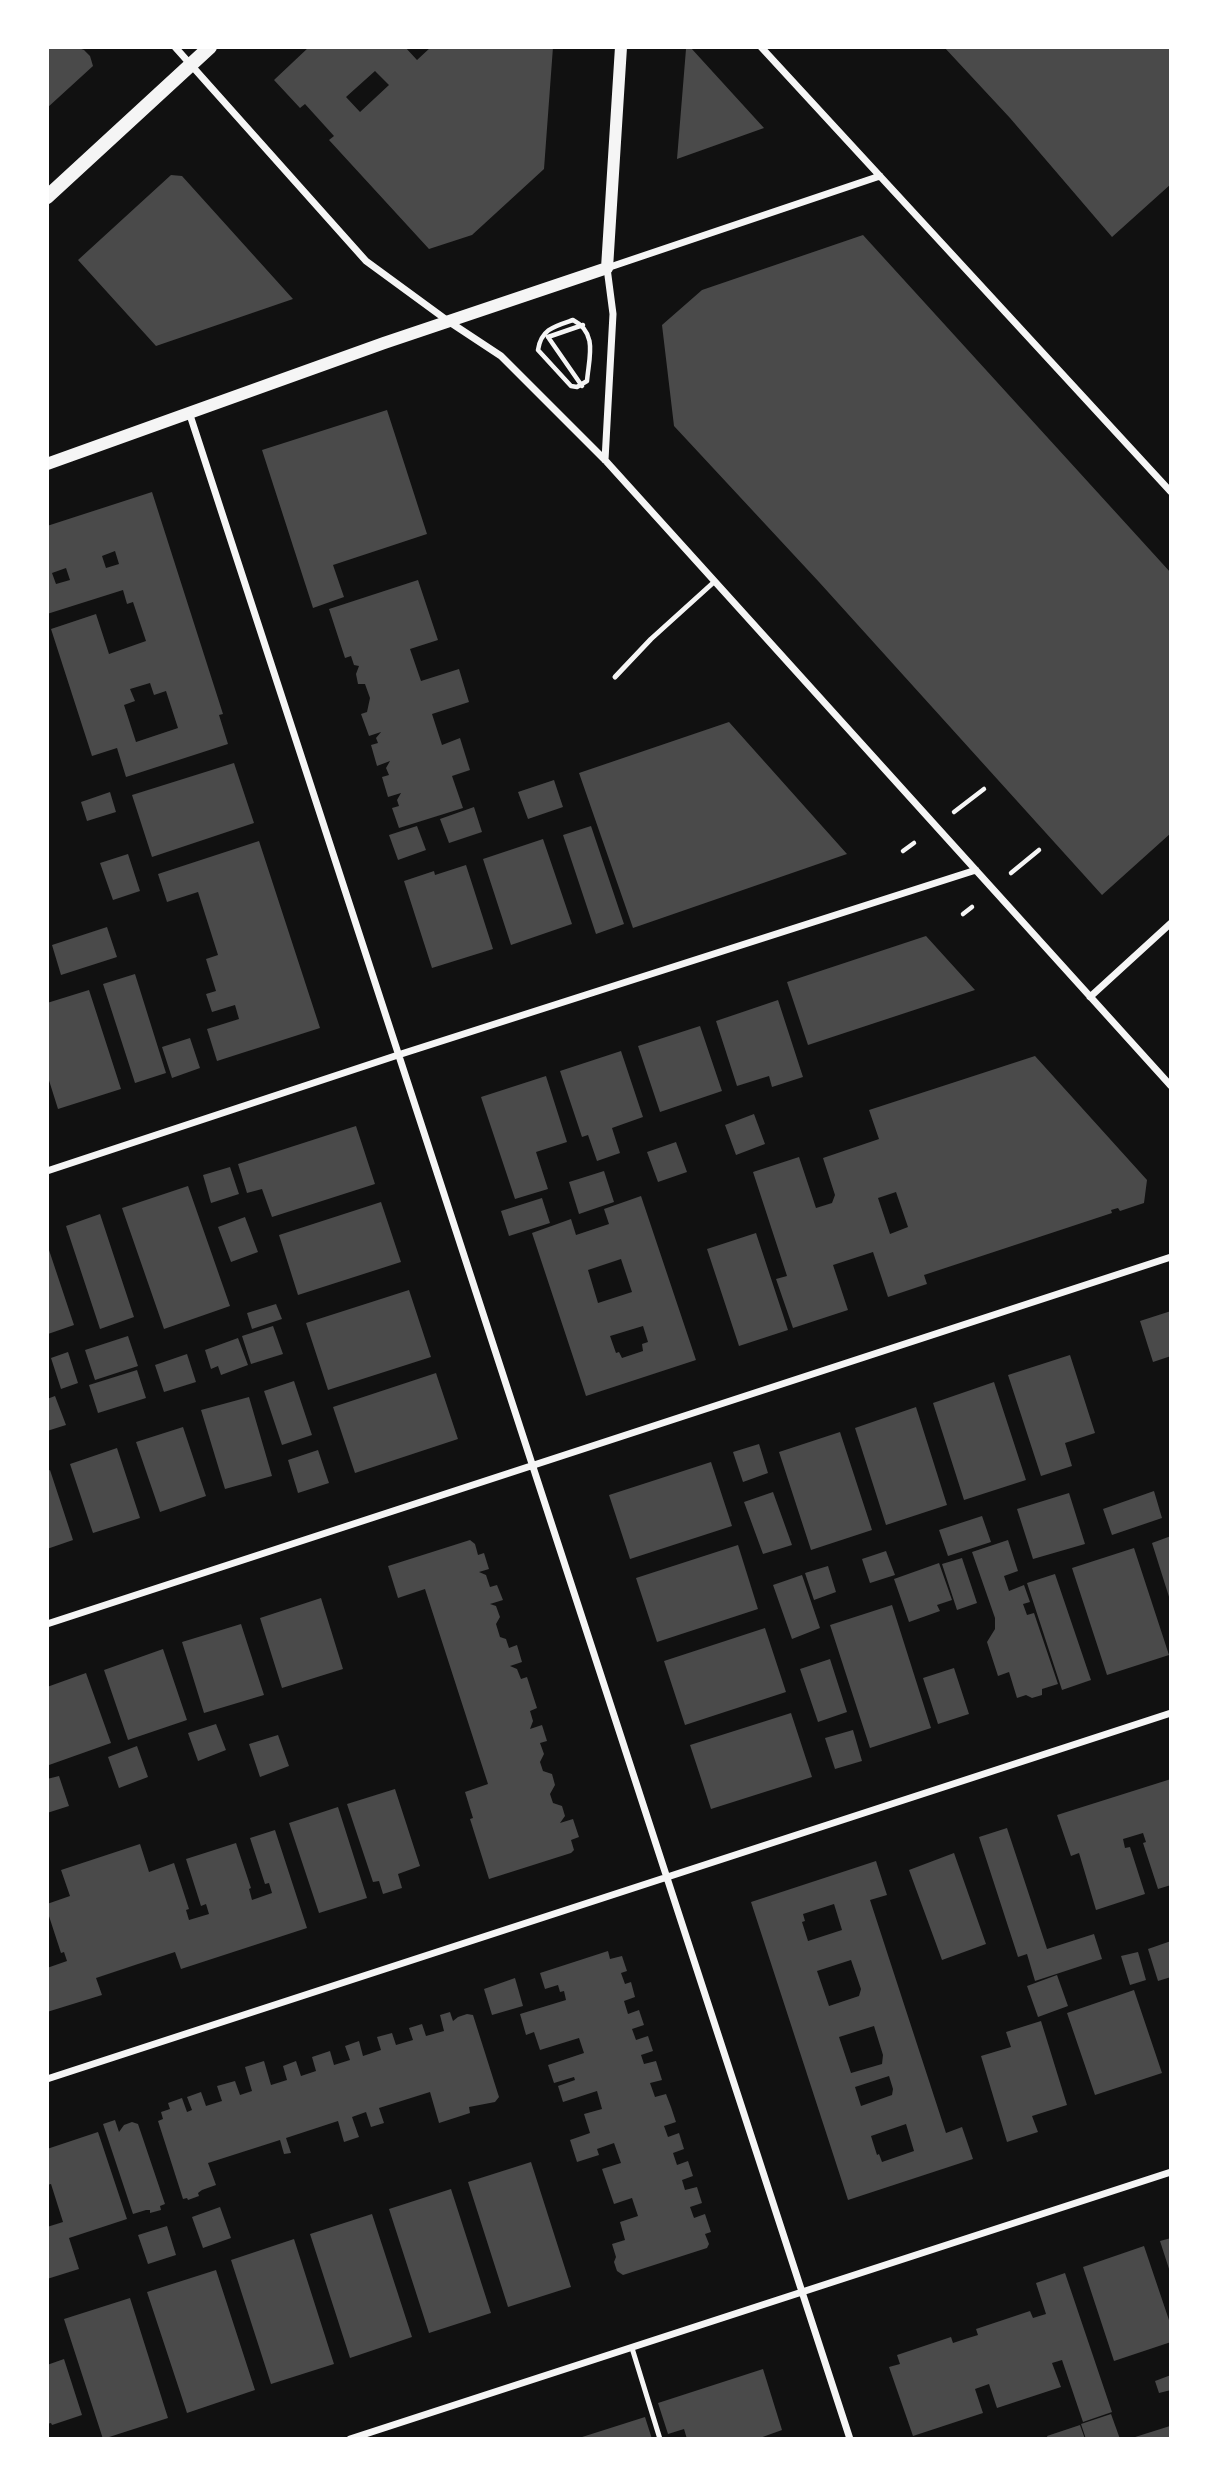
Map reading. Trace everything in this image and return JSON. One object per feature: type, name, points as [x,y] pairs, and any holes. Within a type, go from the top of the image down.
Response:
[{"type":"main road","points":[[47,197],[210,47]]},
{"type":"street","points":[[175,47],[366,261],[501,356],[605,460],[1171,1086]]},
{"type":"street","points":[[605,460],[613,314],[607,268],[621,47]]},
{"type":"street","points":[[761,47],[1171,492]]},
{"type":"street","points":[[47,464],[448,321],[880,176]]},
{"type":"street","points":[[189,412],[850,2439]]},
{"type":"street","points":[[47,1171],[398,1055],[976,870]]},
{"type":"street","points":[[1090,997],[1171,923]]},
{"type":"street","points":[[47,1624],[1171,1257]]},
{"type":"street","points":[[47,2079],[1171,1713]]},
{"type":"street","points":[[350,2439],[1171,2172]]},
{"type":"lane","points":[[614,677],[714,582]]},
{"type":"lane","points":[[632,2348],[660,2439]]},
{"type":"path","points":[[573,320],[583,325],[590,336],[587,381],[582,386],[571,386],[538,350],[540,340],[548,329],[573,320]]},
{"type":"path","points":[[540,340],[583,325]]},
{"type":"path","points":[[548,337],[582,386]]},
{"type":"path","points":[[954,812],[984,789]]},
{"type":"path","points":[[903,851],[914,843]]},
{"type":"path","points":[[1011,873],[1039,850]]},
{"type":"path","points":[[964,914],[972,907]]},
{"type":"building","points":[[47,47],[76,47],[84,50],[90,56],[93,66],[47,108]]},
{"type":"building","points":[[309,47],[405,47],[417,60],[431,47],[553,47],[544,169],[472,235],[429,249],[329,140],[334,136],[305,104],[300,108],[274,80]],"holes":[[[375,71],[389,85],[360,112],[346,97]]]},
{"type":"building","points":[[944,47],[1171,47],[1171,184],[1112,237],[1010,118]]},
{"type":"building","points":[[691,48],[764,128],[677,159],[686,49]]},
{"type":"building","points":[[171,175],[182,176],[293,299],[156,346],[78,260]]},
{"type":"building","points":[[863,235],[1171,573],[1171,833],[1102,895],[674,426],[662,325],[702,290]]},
{"type":"building","points":[[387,410],[427,534],[333,565],[344,597],[313,608],[262,450]]},
{"type":"building","points":[[152,492],[223,714],[219,715],[228,744],[126,777],[117,748],[92,756],[51,629],[96,614],[109,654],[146,641],[133,602],[127,604],[123,590],[47,614],[47,526]],"holes":[[[115,551],[119,564],[106,568],[102,556]],[[66,568],[70,580],[56,584],[52,573]],[[150,683],[154,695],[166,691],[178,728],[136,742],[124,705],[135,701],[130,689]]]},
{"type":"building","points":[[418,580],[438,640],[410,649],[421,681],[459,669],[469,702],[432,714],[442,745],[460,738],[470,770],[452,776],[463,808],[399,828],[392,808],[399,806],[397,800],[401,793],[388,797],[382,777],[389,775],[386,768],[390,761],[377,766],[371,745],[378,743],[376,738],[381,732],[369,736],[361,714],[367,712],[370,698],[365,684],[358,684],[356,674],[359,666],[354,665],[351,656],[345,658],[329,609]]},
{"type":"building","points":[[729,722],[847,854],[633,928],[579,773]]},
{"type":"building","points":[[234,763],[254,823],[152,857],[132,795]]},
{"type":"building","points":[[554,780],[563,807],[528,819],[518,792]]},
{"type":"building","points":[[110,792],[116,812],[87,821],[81,802]]},
{"type":"building","points":[[474,807],[482,832],[449,843],[440,819]]},
{"type":"building","points":[[417,826],[426,850],[398,860],[389,835]]},
{"type":"building","points":[[591,826],[624,924],[596,934],[563,835]]},
{"type":"building","points":[[543,839],[572,924],[511,945],[483,859]]},
{"type":"building","points":[[259,841],[320,1028],[217,1061],[207,1029],[239,1019],[235,1005],[212,1012],[206,994],[216,991],[206,959],[218,955],[198,892],[167,902],[158,874]]},
{"type":"building","points":[[128,854],[140,891],[113,900],[100,863]]},
{"type":"building","points":[[466,865],[493,949],[432,968],[404,881],[434,871],[435,875]]},
{"type":"building","points":[[107,927],[117,957],[61,975],[52,945]]},
{"type":"building","points":[[926,936],[975,990],[808,1045],[787,982]]},
{"type":"building","points":[[135,974],[166,1073],[135,1083],[103,984]]},
{"type":"building","points":[[89,990],[121,1089],[58,1109],[47,1074],[47,1003]]},
{"type":"building","points":[[778,1000],[803,1077],[772,1087],[769,1076],[737,1086],[716,1021]]},
{"type":"building","points":[[700,1026],[722,1091],[660,1112],[638,1046]]},
{"type":"building","points":[[190,1038],[200,1068],[172,1078],[162,1047]]},
{"type":"building","points":[[621,1051],[643,1117],[612,1128],[620,1153],[597,1161],[588,1135],[582,1137],[560,1071]]},
{"type":"building","points":[[1035,1056],[1147,1180],[1144,1203],[1120,1211],[1118,1208],[1111,1210],[1112,1213],[924,1275],[927,1284],[888,1297],[873,1252],[833,1265],[848,1310],[793,1328],[776,1279],[787,1276],[753,1172],[799,1157],[816,1208],[832,1203],[835,1195],[823,1158],[879,1139],[869,1110]],"holes":[[[896,1192],[908,1227],[890,1234],[878,1198]]]},
{"type":"building","points":[[546,1076],[567,1142],[536,1152],[548,1189],[515,1199],[481,1097]]},
{"type":"building","points":[[754,1114],[765,1144],[736,1155],[725,1125]]},
{"type":"building","points":[[356,1126],[375,1184],[272,1217],[262,1189],[247,1193],[238,1164]]},
{"type":"building","points":[[676,1142],[687,1172],[658,1182],[647,1152]]},
{"type":"building","points":[[230,1167],[239,1194],[211,1203],[203,1175]]},
{"type":"building","points":[[604,1171],[614,1202],[579,1214],[569,1182]]},
{"type":"building","points":[[188,1186],[230,1306],[164,1329],[122,1208]]},
{"type":"building","points":[[641,1196],[696,1360],[586,1396],[532,1233],[571,1219],[576,1235],[609,1224],[604,1209]],"holes":[[[621,1259],[632,1292],[598,1303],[588,1270]],[[643,1326],[648,1342],[642,1344],[643,1351],[622,1358],[619,1352],[616,1353],[610,1336]]]},
{"type":"building","points":[[542,1198],[550,1223],[509,1236],[501,1211]]},
{"type":"building","points":[[381,1202],[401,1262],[298,1295],[279,1235]]},
{"type":"building","points":[[100,1214],[134,1317],[100,1329],[66,1226]]},
{"type":"building","points":[[245,1217],[258,1252],[231,1262],[218,1227]]},
{"type":"building","points":[[756,1233],[788,1330],[739,1346],[707,1249]]},
{"type":"building","points":[[48,1247],[74,1325],[48,1334],[47,1331]]},
{"type":"building","points":[[409,1290],[431,1357],[328,1390],[306,1323]]},
{"type":"building","points":[[276,1304],[282,1319],[252,1329],[247,1313]]},
{"type":"building","points":[[1171,1311],[1171,1356],[1153,1362],[1140,1321]]},
{"type":"building","points":[[273,1326],[283,1354],[251,1364],[242,1336]]},
{"type":"building","points":[[128,1336],[138,1366],[95,1380],[85,1350]]},
{"type":"building","points":[[238,1338],[248,1365],[221,1375],[218,1366],[211,1369],[205,1350]]},
{"type":"building","points":[[68,1352],[78,1383],[61,1389],[51,1358]]},
{"type":"building","points":[[187,1354],[196,1382],[164,1392],[155,1365]]},
{"type":"building","points":[[1070,1355],[1095,1433],[1065,1443],[1072,1466],[1041,1476],[1008,1375]]},
{"type":"building","points":[[137,1370],[146,1398],[98,1413],[89,1385]]},
{"type":"building","points":[[436,1373],[458,1439],[355,1473],[333,1407]]},
{"type":"building","points":[[294,1381],[312,1435],[282,1445],[264,1391]]},
{"type":"building","points":[[994,1382],[1026,1480],[964,1500],[933,1403]]},
{"type":"building","points":[[55,1396],[66,1425],[47,1431],[47,1399]]},
{"type":"building","points":[[249,1397],[272,1476],[225,1489],[201,1410]]},
{"type":"building","points":[[916,1407],[947,1505],[886,1525],[855,1428]]},
{"type":"building","points":[[183,1427],[206,1496],[160,1512],[136,1442]]},
{"type":"building","points":[[840,1432],[872,1530],[811,1550],[779,1452]]},
{"type":"building","points":[[759,1444],[768,1473],[743,1482],[733,1452]]},
{"type":"building","points":[[117,1448],[140,1518],[93,1533],[70,1464]]},
{"type":"building","points":[[318,1450],[329,1483],[298,1493],[288,1460]]},
{"type":"building","points":[[711,1462],[732,1526],[630,1559],[609,1495]]},
{"type":"building","points":[[50,1470],[73,1540],[47,1549],[47,1471]]},
{"type":"building","points":[[1154,1491],[1162,1518],[1112,1535],[1103,1509]]},
{"type":"building","points":[[773,1492],[792,1545],[763,1554],[744,1502]]},
{"type":"building","points":[[1069,1493],[1085,1544],[1033,1559],[1017,1509]]},
{"type":"building","points":[[982,1516],[991,1542],[948,1556],[939,1530]]},
{"type":"building","points":[[1171,1536],[1171,1600],[1170,1600],[1152,1543]]},
{"type":"building","points":[[470,1540],[475,1544],[478,1555],[484,1553],[489,1569],[479,1572],[486,1575],[490,1587],[497,1585],[503,1600],[490,1604],[496,1606],[500,1617],[496,1624],[500,1637],[506,1639],[509,1648],[517,1645],[522,1662],[510,1666],[517,1669],[521,1679],[527,1677],[537,1708],[530,1711],[533,1721],[530,1729],[542,1725],[547,1741],[540,1743],[544,1754],[540,1762],[543,1771],[552,1774],[555,1785],[550,1794],[553,1803],[562,1806],[565,1816],[560,1823],[573,1819],[579,1837],[571,1840],[574,1850],[571,1853],[489,1879],[470,1819],[473,1818],[465,1792],[488,1784],[425,1589],[398,1598],[388,1566]]},
{"type":"building","points":[[1008,1540],[1018,1571],[1004,1576],[1009,1591],[1024,1585],[1030,1602],[1023,1604],[1027,1615],[1034,1613],[1058,1684],[1042,1689],[1042,1695],[1032,1698],[1026,1695],[1017,1698],[1009,1672],[998,1676],[987,1642],[995,1629],[995,1618],[972,1552]]},
{"type":"building","points":[[738,1545],[758,1609],[657,1642],[636,1578]]},
{"type":"building","points":[[1134,1548],[1169,1655],[1107,1675],[1072,1568]]},
{"type":"building","points":[[886,1551],[895,1575],[870,1583],[862,1559]]},
{"type":"building","points":[[962,1558],[977,1603],[957,1610],[942,1564]]},
{"type":"building","points":[[939,1563],[952,1600],[937,1605],[940,1611],[909,1622],[894,1579]]},
{"type":"building","points":[[828,1566],[836,1592],[814,1600],[805,1573]]},
{"type":"building","points":[[1055,1574],[1091,1680],[1062,1690],[1027,1583]]},
{"type":"building","points":[[802,1575],[820,1628],[792,1639],[773,1585]]},
{"type":"building","points":[[321,1598],[343,1669],[282,1688],[260,1618]]},
{"type":"building","points":[[892,1605],[931,1728],[870,1748],[830,1625]]},
{"type":"building","points":[[241,1624],[264,1695],[204,1713],[182,1642]]},
{"type":"building","points":[[765,1628],[786,1692],[685,1725],[664,1661]]},
{"type":"building","points":[[163,1649],[187,1720],[128,1740],[104,1670]]},
{"type":"building","points":[[830,1659],[847,1712],[818,1722],[800,1669]]},
{"type":"building","points":[[954,1668],[969,1714],[938,1724],[923,1678]]},
{"type":"building","points":[[86,1673],[111,1743],[49,1765],[47,1687]]},
{"type":"building","points":[[791,1713],[812,1777],[711,1809],[690,1745]]},
{"type":"building","points":[[216,1724],[226,1750],[198,1761],[188,1733]]},
{"type":"building","points":[[853,1730],[862,1761],[835,1769],[825,1738]]},
{"type":"building","points":[[278,1735],[289,1766],[260,1777],[249,1744]]},
{"type":"building","points":[[137,1746],[148,1777],[119,1788],[108,1757]]},
{"type":"building","points":[[59,1776],[69,1806],[47,1813],[47,1779]]},
{"type":"building","points":[[1171,1779],[1171,1885],[1158,1889],[1143,1843],[1146,1842],[1143,1833],[1123,1839],[1125,1848],[1130,1847],[1145,1894],[1096,1910],[1079,1853],[1071,1856],[1057,1815]]},
{"type":"building","points":[[395,1789],[420,1866],[398,1874],[402,1888],[383,1894],[379,1881],[373,1882],[347,1804]]},
{"type":"building","points":[[338,1807],[367,1898],[319,1913],[289,1823]]},
{"type":"building","points":[[1007,1828],[1047,1949],[1094,1934],[1102,1959],[1035,1981],[1027,1954],[1018,1957],[979,1837]]},
{"type":"building","points":[[275,1830],[307,1928],[181,1969],[175,1952],[96,1978],[102,1995],[47,2012],[47,1968],[67,1961],[64,1952],[61,1953],[47,1910],[47,1904],[70,1896],[61,1870],[140,1844],[149,1872],[174,1863],[189,1909],[186,1910],[189,1920],[209,1914],[206,1904],[201,1906],[186,1859],[236,1843],[251,1888],[252,1900],[272,1893],[269,1883],[265,1884],[250,1838]]},
{"type":"building","points":[[954,1853],[986,1944],[942,1960],[909,1870]]},
{"type":"building","points":[[876,1861],[887,1895],[870,1900],[946,2133],[962,2127],[973,2159],[848,2200],[751,1902]],"holes":[[[834,1904],[842,1930],[808,1941],[802,1922],[805,1921],[803,1914]],[[851,1960],[861,1989],[859,1996],[829,2006],[817,1971]],[[874,2026],[883,2055],[882,2064],[851,2073],[839,2037]],[[889,2076],[892,2095],[861,2106],[855,2087]],[[906,2124],[914,2151],[882,2162],[879,2154],[877,2155],[871,2136]]]},
{"type":"building","points":[[1171,1941],[1171,1977],[1158,1981],[1148,1949]]},
{"type":"building","points":[[608,1951],[610,1959],[622,1956],[627,1971],[621,1973],[625,1984],[631,1982],[635,1997],[624,2001],[628,2014],[639,2010],[644,2025],[632,2029],[636,2040],[648,2036],[653,2051],[641,2055],[644,2064],[656,2061],[662,2080],[650,2083],[655,2097],[666,2094],[676,2122],[664,2126],[668,2137],[679,2133],[684,2149],[673,2153],[677,2165],[688,2161],[693,2176],[682,2180],[685,2190],[697,2187],[702,2203],[690,2207],[694,2218],[705,2214],[711,2232],[705,2234],[709,2244],[707,2248],[623,2275],[617,2271],[612,2244],[625,2240],[620,2222],[638,2216],[632,2198],[614,2204],[602,2169],[621,2163],[614,2143],[597,2149],[599,2155],[577,2162],[570,2140],[590,2133],[584,2114],[602,2109],[597,2091],[563,2102],[558,2086],[575,2080],[574,2077],[554,2083],[548,2065],[584,2053],[579,2038],[540,2050],[534,2032],[526,2035],[520,2014],[566,2000],[564,1991],[560,1992],[558,1985],[545,1989],[540,1973]]},
{"type":"building","points":[[1138,1952],[1146,1980],[1130,1985],[1121,1956]]},
{"type":"building","points":[[1057,1975],[1068,2006],[1038,2017],[1027,1986]]},
{"type":"building","points":[[515,1978],[523,2006],[492,2015],[484,1989]]},
{"type":"building","points":[[1134,1990],[1162,2073],[1095,2095],[1067,2013]]},
{"type":"building","points":[[450,2012],[453,2021],[467,2014],[473,2015],[499,2097],[495,2102],[469,2107],[470,2113],[439,2123],[430,2092],[379,2108],[384,2123],[371,2127],[366,2112],[352,2117],[359,2137],[344,2142],[338,2121],[286,2138],[291,2153],[284,2154],[280,2140],[208,2163],[216,2185],[202,2190],[198,2193],[199,2196],[183,2199],[158,2121],[163,2119],[161,2112],[170,2109],[168,2103],[182,2098],[187,2112],[192,2110],[187,2097],[201,2092],[206,2106],[222,2101],[217,2086],[235,2081],[240,2095],[252,2091],[245,2067],[264,2061],[271,2085],[287,2080],[283,2066],[296,2061],[301,2076],[316,2071],[312,2057],[330,2051],[334,2065],[350,2060],[345,2046],[359,2041],[363,2056],[381,2050],[377,2037],[392,2033],[396,2045],[413,2040],[409,2028],[422,2024],[426,2036],[444,2031],[440,2015]]},
{"type":"building","points":[[1041,2021],[1067,2105],[1032,2116],[1038,2132],[1007,2142],[981,2056],[1011,2047],[1006,2032]]},
{"type":"building","points":[[115,2120],[119,2132],[124,2125],[132,2122],[138,2124],[165,2204],[160,2206],[161,2210],[150,2213],[150,2210],[146,2210],[133,2214],[103,2124]]},
{"type":"building","points":[[98,2132],[127,2219],[69,2238],[79,2269],[47,2279],[47,2227],[63,2222],[51,2184],[47,2185],[47,2149]]},
{"type":"building","points":[[531,2162],[571,2287],[508,2307],[468,2182]]},
{"type":"building","points":[[451,2189],[491,2313],[429,2333],[389,2209]]},
{"type":"building","points":[[220,2207],[231,2238],[203,2248],[192,2217]]},
{"type":"building","points":[[372,2214],[412,2337],[350,2358],[310,2234]]},
{"type":"building","points":[[167,2226],[176,2255],[148,2264],[138,2235]]},
{"type":"building","points":[[1171,2238],[1171,2272],[1170,2272],[1160,2241]]},
{"type":"building","points":[[294,2239],[334,2364],[271,2384],[231,2260]]},
{"type":"building","points":[[1144,2246],[1171,2326],[1171,2342],[1114,2361],[1083,2267]]},
{"type":"building","points":[[216,2270],[255,2390],[187,2413],[147,2292]]},
{"type":"building","points":[[1065,2273],[1112,2412],[1083,2422],[1062,2360],[1052,2363],[1061,2387],[997,2408],[989,2384],[975,2389],[983,2413],[913,2436],[889,2367],[900,2364],[897,2355],[951,2337],[953,2343],[978,2335],[976,2329],[1030,2311],[1033,2318],[1046,2314],[1036,2283]]},
{"type":"building","points":[[130,2298],[168,2418],[103,2439],[64,2319]]},
{"type":"building","points":[[64,2359],[82,2415],[52,2425],[47,2424],[47,2365]]},
{"type":"building","points":[[763,2369],[782,2430],[757,2439],[687,2439],[684,2429],[668,2434],[658,2403]]},
{"type":"building","points":[[1171,2375],[1171,2390],[1159,2393],[1155,2381]]},
{"type":"building","points":[[1111,2414],[1120,2439],[1086,2439],[1081,2424]]},
{"type":"building","points":[[645,2417],[652,2439],[579,2439],[579,2438]]},
{"type":"building","points":[[1080,2425],[1085,2439],[1048,2439],[1047,2436]]},
{"type":"building","points":[[1170,2426],[1171,2439],[1132,2439],[1132,2438]]}]
